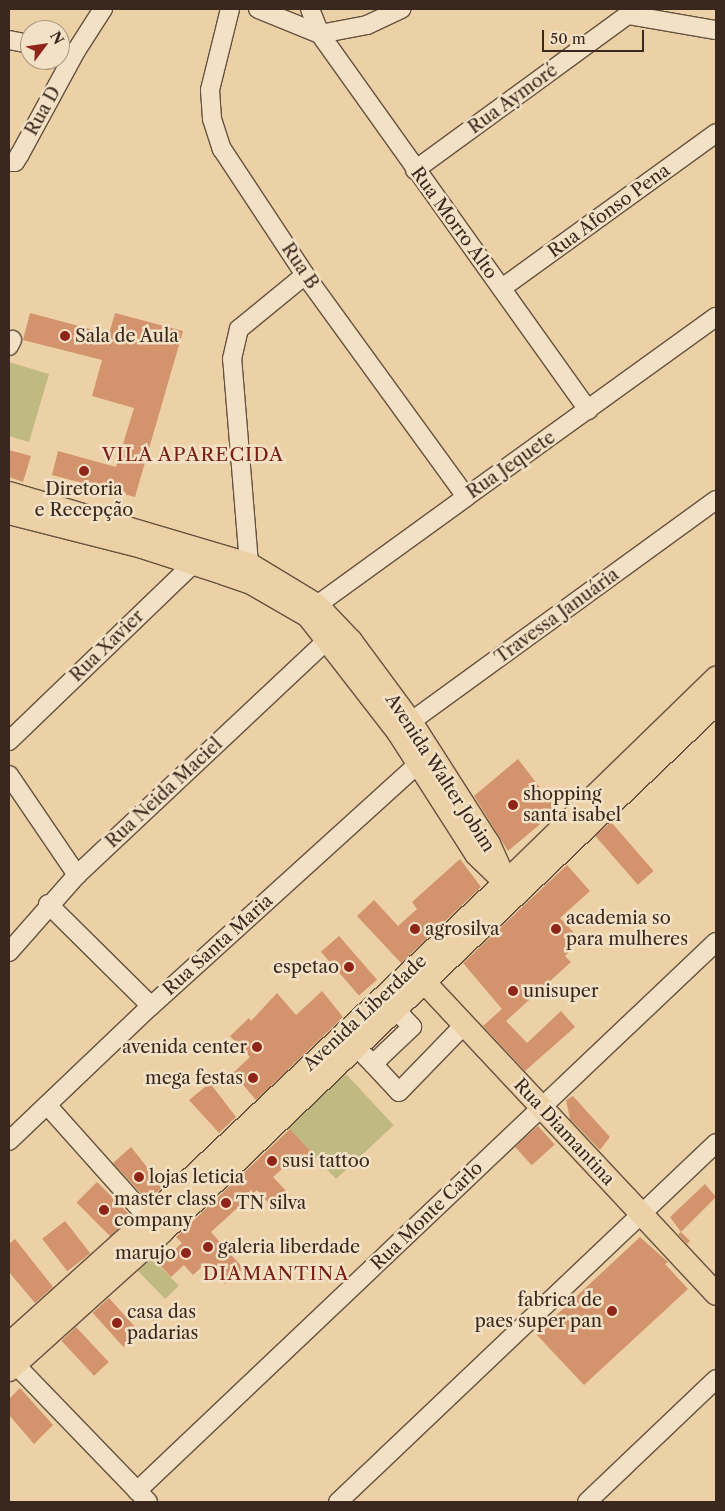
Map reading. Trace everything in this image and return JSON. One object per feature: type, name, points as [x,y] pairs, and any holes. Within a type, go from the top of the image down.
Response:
[{"type":"main road","name":"Avenida Walter Jobim","points":[[9,493],[250,573],[313,611],[351,641],[425,758],[489,844],[510,888]]},
{"type":"main road","name":"Avenida Walter Jobim","points":[[9,513],[196,555]]},
{"type":"main road","name":"Avenida Walter Jobim","points":[[313,611],[327,640],[404,727]]},
{"type":"main road","name":"Avenida Liberdade","points":[[10,1359],[154,1226],[580,821],[716,678]]},
{"type":"main road","name":"Avenida Liberdade","points":[[580,821],[716,704]]},
{"type":"main road","name":"Avenida Liberdade","points":[[154,1226],[395,1009],[418,975]]},
{"type":"main road","name":"Rua Diamantina","points":[[418,975],[716,1294]]},
{"type":"street","name":"Rua D","points":[[70,48],[103,9]]},
{"type":"street","name":"Rua B","points":[[230,9],[210,90],[212,119],[222,150],[305,274],[466,497]]},
{"type":"street","points":[[258,9],[320,34],[367,25],[402,9]]},
{"type":"street","points":[[310,9],[320,34]]},
{"type":"street","points":[[632,12],[716,30]]},
{"type":"street","name":"Rua Aymoré","points":[[415,170],[632,12]]},
{"type":"street","name":"Rua Morro Alto","points":[[320,34],[415,170],[502,288],[588,410]]},
{"type":"street","name":"Rua D","points":[[12,162],[58,70]]},
{"type":"street","name":"Rua Afonso Pena","points":[[502,288],[716,134]]},
{"type":"street","points":[[250,573],[232,359],[239,329],[305,274]]},
{"type":"street","name":"Rua Jequete","points":[[313,611],[466,497],[716,317]]},
{"type":"street","name":"Travessa Januária","points":[[404,727],[716,500]]},
{"type":"street","name":"Rua Xavier","points":[[9,741],[196,555]]},
{"type":"street","name":"Rua Neida Maciel","points":[[9,952],[48,904],[76,875],[327,640]]},
{"type":"street","name":"Rua Santa Maria","points":[[9,1141],[151,1006],[425,758]]},
{"type":"street","points":[[9,775],[76,875]]},
{"type":"street","points":[[48,904],[151,1006]]},
{"type":"street","name":"Rua Monte Carlo","points":[[143,1496],[541,1108],[716,942]]},
{"type":"street","points":[[373,1064],[412,1027],[395,1009]]},
{"type":"street","points":[[356,1046],[399,1092],[464,1025]]},
{"type":"street","points":[[47,1106],[154,1226]]},
{"type":"street","points":[[338,1502],[716,1144]]},
{"type":"street","points":[[10,1359],[143,1496]]},
{"type":"street","points":[[587,1502],[716,1379]]},
{"type":"shaded area","points":[[9,362],[49,374],[29,442],[9,436]]},
{"type":"shaded area","points":[[346,1074],[394,1125],[336,1179],[288,1128]]},
{"type":"shaded area","points":[[151,1257],[179,1286],[165,1299],[137,1270]]},
{"type":"building","points":[[30,313],[109,334],[115,313],[183,331],[135,497],[52,475],[58,451],[116,467],[134,408],[92,396],[102,360],[23,340]]},
{"type":"building","points":[[9,450],[31,456],[23,482],[9,477]]},
{"type":"building","name":"shopping santa isabel","points":[[518,759],[557,810],[508,851],[474,796]]},
{"type":"building","points":[[611,822],[654,871],[638,885],[595,836]]},
{"type":"building","points":[[460,859],[481,887],[401,963],[357,916],[374,900],[398,926],[417,909],[412,902]]},
{"type":"building","points":[[567,865],[590,891],[560,918],[581,940],[565,956],[571,962],[506,1021],[527,1043],[561,1011],[575,1027],[525,1071],[483,1026],[502,1009],[463,963]]},
{"type":"building","name":"espetao","points":[[339,936],[377,980],[359,996],[321,952]]},
{"type":"building","points":[[322,991],[343,1017],[256,1100],[233,1073],[250,1057],[230,1036],[249,1018],[251,1021],[277,993],[296,1015]]},
{"type":"building","points":[[210,1083],[236,1117],[219,1133],[189,1100]]},
{"type":"building","points":[[573,1096],[610,1137],[600,1150],[570,1119],[566,1100]]},
{"type":"building","points":[[538,1126],[555,1145],[532,1165],[515,1147]]},
{"type":"building","points":[[290,1129],[312,1153],[296,1169],[290,1162],[273,1177],[288,1193],[273,1208],[257,1190],[211,1232],[243,1268],[225,1284],[206,1263],[193,1275],[184,1265],[171,1277],[153,1258],[164,1248],[170,1254],[182,1243],[176,1237]]},
{"type":"building","name":"lojas leticia","points":[[131,1147],[163,1187],[148,1201],[113,1163]]},
{"type":"building","name":"master class company","points":[[97,1182],[131,1216],[110,1236],[76,1203]]},
{"type":"building","points":[[705,1184],[716,1197],[681,1232],[670,1217]]},
{"type":"building","points":[[65,1221],[90,1253],[67,1271],[42,1239]]},
{"type":"building","points":[[681,1232],[690,1241],[687,1244],[678,1234]]},
{"type":"building","name":"fabrica de paes super pan","points":[[640,1237],[668,1262],[665,1264],[688,1289],[584,1385],[536,1334]]},
{"type":"building","points":[[15,1239],[53,1287],[35,1303],[9,1272],[9,1244]]},
{"type":"building","name":"casa das padarias","points":[[109,1298],[140,1332],[123,1347],[93,1313]]},
{"type":"building","points":[[76,1327],[109,1362],[94,1376],[61,1341]]},
{"type":"building","points":[[20,1388],[53,1425],[34,1444],[9,1415],[9,1399]]},
{"type":"place","name":"Sala de Aula","points":[[65,336]]},
{"type":"place","name":"Diretoria e Recepção","points":[[84,471]]},
{"type":"place","name":"shopping santa isabel","points":[[513,805]]},
{"type":"place","name":"agrosilva","points":[[415,929]]},
{"type":"place","name":"academia so para mulheres","points":[[556,929]]},
{"type":"place","name":"espetao","points":[[349,967]]},
{"type":"place","name":"unisuper","points":[[513,991]]},
{"type":"place","name":"avenida center","points":[[257,1047]]},
{"type":"place","name":"mega festas","points":[[253,1078]]},
{"type":"place","name":"susi tattoo","points":[[272,1161]]},
{"type":"place","name":"lojas leticia","points":[[139,1177]]},
{"type":"place","name":"TN silva","points":[[226,1203]]},
{"type":"place","name":"master class company","points":[[104,1210]]},
{"type":"place","name":"galeria liberdade","points":[[208,1247]]},
{"type":"place","name":"marujo","points":[[186,1253]]},
{"type":"place","name":"fabrica de paes super pan","points":[[612,1311]]},
{"type":"place","name":"casa das padarias","points":[[117,1323]]},
{"type":"district","name":"VILA APARECIDA","points":[[193,455]]},
{"type":"district","name":"DIAMANTINA","points":[[276,1274]]}]
